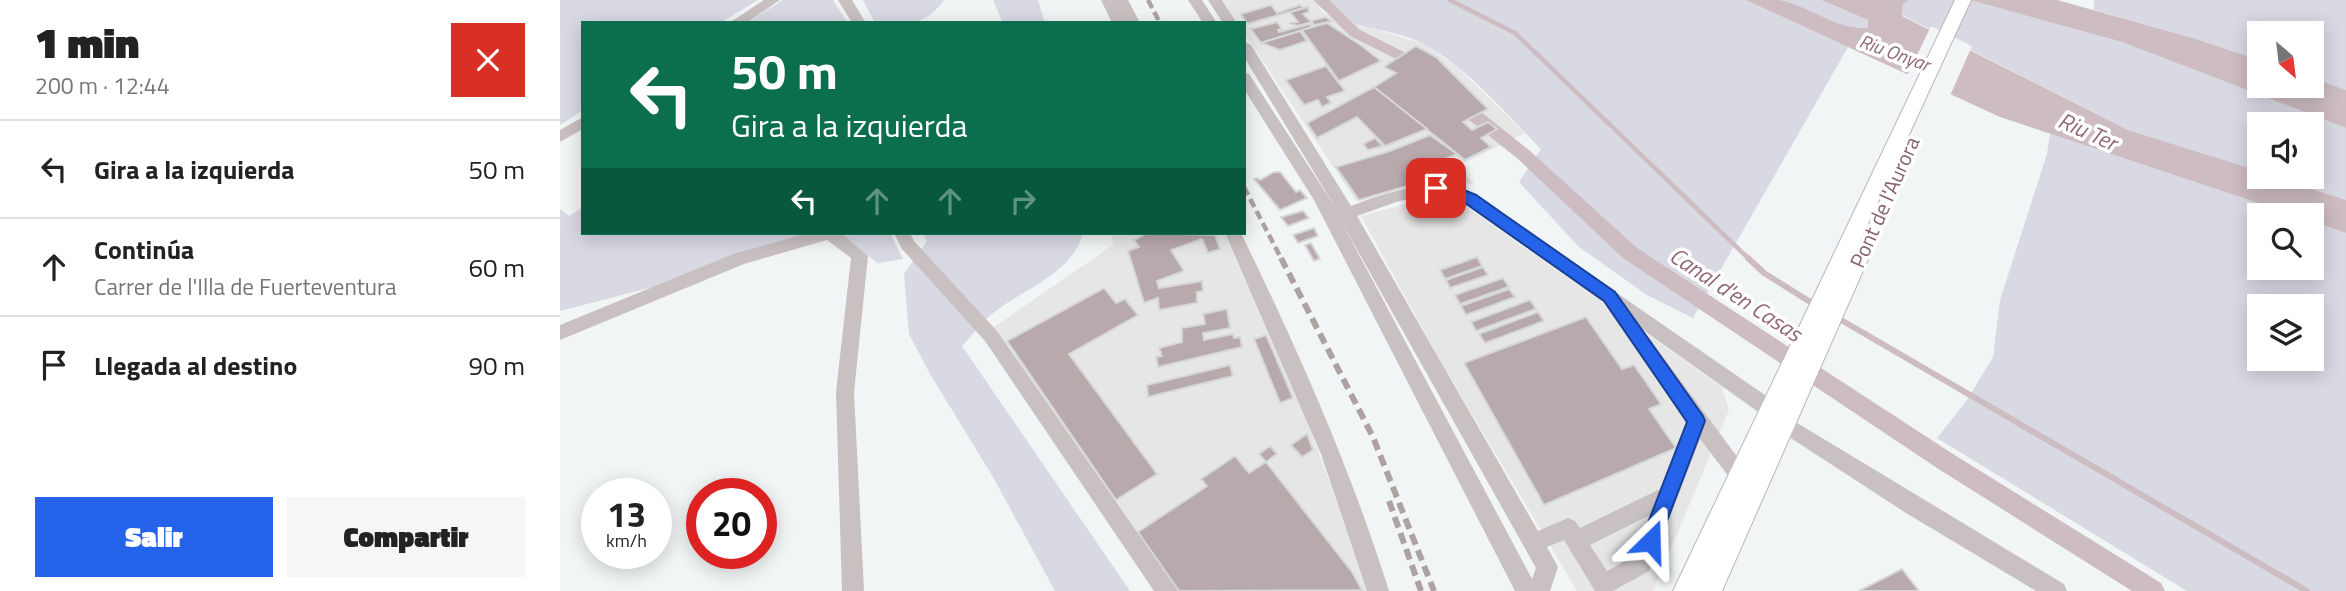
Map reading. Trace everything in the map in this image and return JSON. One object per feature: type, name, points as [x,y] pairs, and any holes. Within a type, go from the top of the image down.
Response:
[{"type":"main road","name":"Pont de l'Aurora","points":[[1782,407],[1963,0]]},
{"type":"main road","name":"Pont de l'Aurora","points":[[1782,407],[1975,0]]},
{"type":"main road","points":[[1686,591],[1740,476],[1782,407]]},
{"type":"main road","points":[[1709,591],[1782,407]]},
{"type":"street","points":[[739,21],[773,0]]},
{"type":"street","points":[[845,0],[858,21]]},
{"type":"street","points":[[1108,0],[1118,21]]},
{"type":"street","points":[[1121,0],[1132,21]]},
{"type":"street","points":[[1195,0],[1209,21]]},
{"type":"street","points":[[1215,0],[1229,21]]},
{"type":"street","points":[[1246,49],[1340,216],[1547,567],[1539,591]]},
{"type":"street","points":[[1246,81],[1340,216],[1527,591]]},
{"type":"street","points":[[560,137],[581,123]]},
{"type":"street","points":[[1340,216],[1427,190],[1454,191],[1470,199],[1610,297],[1782,407],[1913,506],[2056,591]]},
{"type":"street","points":[[560,332],[738,259],[823,235]]},
{"type":"street","points":[[833,235],[860,256],[845,392],[853,591]]},
{"type":"street","points":[[903,235],[908,245],[990,336],[1167,591]]},
{"type":"street","points":[[1234,235],[1300,376],[1366,548],[1378,591]]},
{"type":"street","points":[[1610,297],[1697,421],[1740,476]]},
{"type":"street","points":[[1534,543],[1569,528],[1603,585],[1642,564],[1697,421]]},
{"type":"street","points":[[1576,541],[1669,495]]},
{"type":"shaded area","points":[[560,0],[758,0],[723,21],[581,21],[581,111],[560,125]]},
{"type":"shaded area","points":[[783,0],[833,0],[847,21],[749,21]]},
{"type":"shaded area","points":[[863,0],[944,0],[922,20],[874,21]]},
{"type":"shaded area","points":[[993,0],[1038,0],[1044,21],[1002,21]]},
{"type":"shaded area","points":[[1223,0],[1312,0],[1325,14],[1424,44],[1458,68],[1525,133],[1458,166],[1475,185],[1443,178],[1356,201],[1246,36],[1246,21],[1237,21]]},
{"type":"shaded area","points":[[1312,0],[1746,0],[1848,47],[1693,318],[1647,295],[1579,247],[1519,182],[1541,149],[1457,66],[1425,45],[1397,34],[1351,23],[1324,10]]},
{"type":"shaded area","points":[[1779,0],[1821,0],[1868,20],[1869,28],[1834,23]]},
{"type":"shaded area","points":[[1909,0],[1970,0],[2122,42],[2247,90],[2247,98],[2268,98],[2304,112],[2247,112],[2247,167],[2128,130],[1902,15],[1903,3]]},
{"type":"shaded area","points":[[2094,0],[2346,0],[2346,90],[2324,82],[2324,21],[2247,21],[2247,56],[2094,10]]},
{"type":"shaded area","points":[[2324,120],[2346,128],[2346,200],[2313,189],[2324,189]]},
{"type":"shaded area","points":[[2050,134],[2258,203],[2247,203],[2247,280],[2324,280],[2324,225],[2346,233],[2346,591],[2187,591],[1937,438],[1967,400],[1993,357],[2000,300],[2047,154]]},
{"type":"shaded area","points":[[1436,196],[1459,201],[1722,387],[1729,410],[1653,591],[1577,591],[1441,362],[1361,216]]},
{"type":"shaded area","points":[[581,208],[581,235],[808,235],[740,255],[657,286],[560,311],[560,209],[569,216]]},
{"type":"shaded area","points":[[841,235],[891,235],[903,259],[878,263]]},
{"type":"shaded area","points":[[924,235],[1082,235],[1077,248],[1057,271],[992,314],[962,346],[1130,591],[1055,591],[993,477],[930,374],[909,334],[904,274],[927,241]]},
{"type":"shaded area","points":[[1111,235],[1225,235],[1302,406],[1369,591],[1175,591],[994,327],[1113,245]]},
{"type":"water","points":[[1746,0],[1779,0],[1843,25],[1868,28],[1868,20],[1821,0],[1909,0],[1903,4],[1902,16],[2128,130],[2247,167],[2247,189],[2313,189],[2346,200],[2346,233],[2324,225],[2324,203],[2258,203],[2000,117]]},
{"type":"water","points":[[1970,0],[2057,0],[2193,38],[2247,56],[2247,90],[2122,42]]},
{"type":"water","points":[[2324,82],[2346,90],[2346,128],[2324,120],[2324,112],[2304,112],[2268,98],[2324,98]]},
{"type":"pier","points":[[1931,26],[1972,46],[1949,98],[1906,78]]},
{"type":"building","points":[[1271,5],[1277,13],[1300,5],[1303,8],[1247,24],[1241,14]]},
{"type":"building","points":[[1308,7],[1309,12],[1303,14],[1311,21],[1325,17],[1332,21],[1297,26],[1289,23],[1298,22],[1290,12]]},
{"type":"building","points":[[1277,22],[1282,29],[1278,30],[1279,32],[1310,24],[1312,27],[1261,43],[1251,29]]},
{"type":"building","points":[[1327,23],[1381,61],[1339,81],[1302,30]]},
{"type":"building","points":[[1300,31],[1307,41],[1280,50],[1261,43]]},
{"type":"building","points":[[1416,46],[1436,57],[1488,109],[1463,122],[1472,130],[1488,122],[1497,129],[1481,138],[1491,147],[1465,160],[1374,87],[1396,73],[1384,67]]},
{"type":"building","points":[[1326,66],[1345,91],[1327,97],[1331,103],[1322,107],[1318,100],[1304,105],[1286,80]]},
{"type":"building","points":[[1374,87],[1427,129],[1385,146],[1357,117],[1317,138],[1307,123]]},
{"type":"building","points":[[1430,135],[1457,154],[1407,174],[1414,184],[1359,200],[1336,167],[1390,151]]},
{"type":"building","points":[[1375,138],[1383,146],[1368,150],[1363,144]]},
{"type":"building","points":[[1274,172],[1280,172],[1296,192],[1300,190],[1307,198],[1280,210],[1254,179],[1260,180]]},
{"type":"building","points":[[1303,211],[1309,218],[1288,226],[1281,217]]},
{"type":"building","points":[[1314,228],[1318,236],[1298,243],[1293,235]]},
{"type":"building","points":[[1143,235],[1215,235],[1220,249],[1208,253],[1202,239],[1171,250],[1184,271],[1157,281],[1159,288],[1202,281],[1203,291],[1197,292],[1197,303],[1159,310],[1158,298],[1144,303],[1128,251],[1139,247],[1134,240]]},
{"type":"building","points":[[1311,243],[1320,259],[1314,261],[1305,245]]},
{"type":"building","points":[[1477,257],[1482,266],[1445,279],[1440,270]]},
{"type":"building","points":[[1483,267],[1488,275],[1450,288],[1446,280]]},
{"type":"building","points":[[1503,278],[1509,287],[1460,304],[1455,295]]},
{"type":"building","points":[[1104,288],[1116,303],[1125,299],[1138,315],[1069,354],[1157,474],[1116,500],[1007,341]]},
{"type":"building","points":[[1509,289],[1515,297],[1466,315],[1461,306]]},
{"type":"building","points":[[1530,300],[1536,309],[1476,331],[1471,322]]},
{"type":"building","points":[[1227,309],[1230,328],[1203,333],[1204,340],[1233,334],[1234,338],[1240,337],[1242,347],[1158,367],[1156,357],[1162,356],[1159,348],[1182,342],[1182,328],[1205,324],[1203,314]]},
{"type":"building","points":[[1538,312],[1544,321],[1485,343],[1479,334]]},
{"type":"building","points":[[1586,317],[1622,369],[1634,365],[1661,404],[1649,409],[1676,448],[1544,505],[1464,363]]},
{"type":"building","points":[[1266,335],[1293,398],[1280,403],[1254,339]]},
{"type":"building","points":[[1230,365],[1233,376],[1148,397],[1147,385]]},
{"type":"building","points":[[1307,434],[1313,450],[1302,457],[1291,445]]},
{"type":"building","points":[[1270,446],[1277,454],[1266,462],[1259,454]]},
{"type":"building","points":[[1235,456],[1249,473],[1266,462],[1352,572],[1362,590],[1179,591],[1138,532],[1207,486],[1201,479]]},
{"type":"building","points":[[1902,569],[1919,591],[1859,591]]},
{"type":"waterway","name":"Canal d'en Casas","points":[[1321,0],[1355,33],[1399,55],[1421,73]]},
{"type":"waterway","points":[[1450,0],[1515,33],[1750,260]]},
{"type":"waterway","name":"Canal d'en Casas","points":[[1455,100],[1524,155],[1630,253],[1945,461],[2153,591]]},
{"type":"waterway","points":[[1748,258],[1764,273],[1815,305]]},
{"type":"waterway","points":[[1836,317],[2307,591]]},
{"type":"railway","points":[[1148,0],[1159,21]]},
{"type":"railway","points":[[1246,191],[1282,260]]},
{"type":"railway","points":[[1281,258],[1373,437],[1434,591]]},
{"type":"railway","points":[[1389,501],[1421,591]]},
{"type":"route","points":[[1436,188],[1454,191],[1470,199],[1610,297],[1697,421],[1651,541]]},
{"type":"water label","name":"Riu Onyar","points":[[1895,52]]},
{"type":"water label","name":"Riu Ter","points":[[2088,131]]}]
